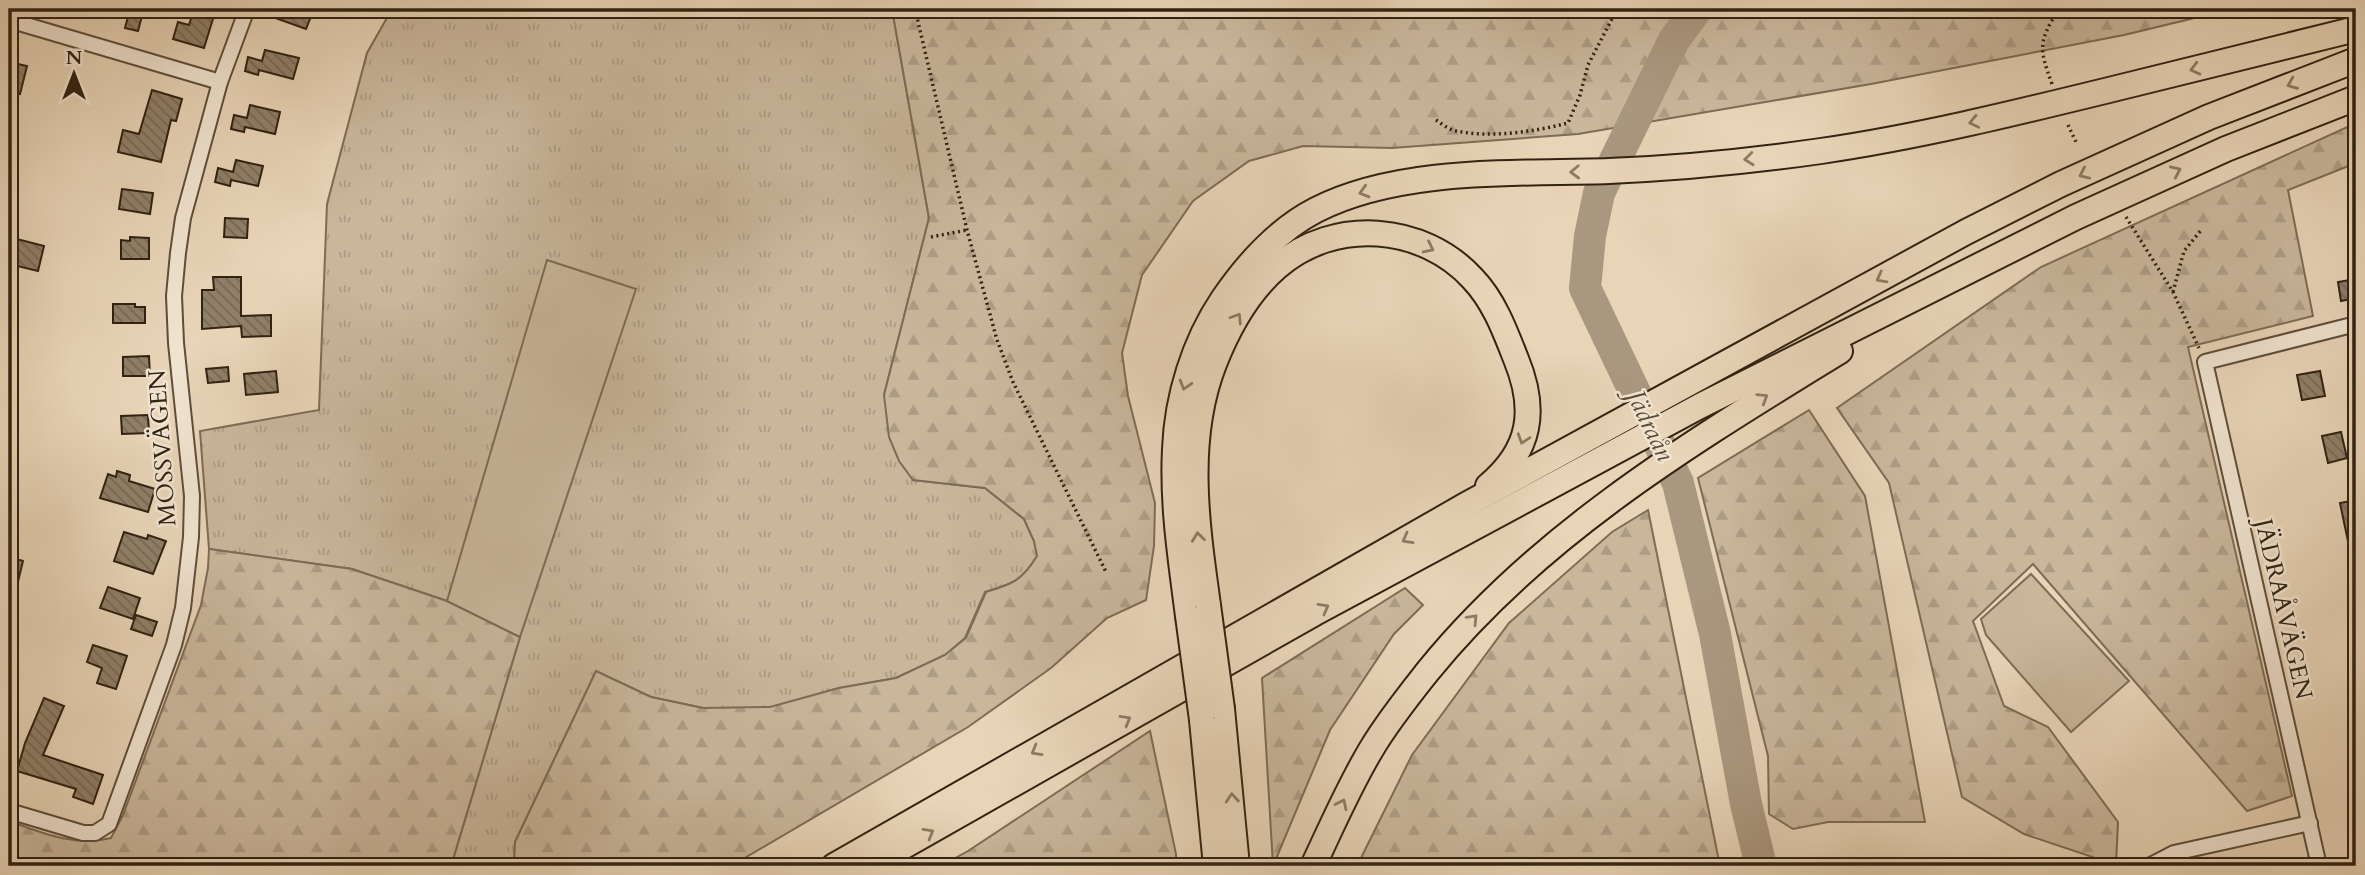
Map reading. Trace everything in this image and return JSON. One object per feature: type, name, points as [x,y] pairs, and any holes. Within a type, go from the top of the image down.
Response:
[{"type":"highway","points":[[1237,866],[1198,610],[1174,490],[1175,446],[1181,401],[1192,361],[1213,313],[1237,279],[1263,250],[1290,228],[1314,211],[1339,200],[1425,179],[1643,169],[1819,151],[1886,140],[2068,100],[2356,29]]},
{"type":"highway","points":[[1695,395],[1800,321],[2061,184],[2209,117],[2356,60]]},
{"type":"highway","points":[[869,866],[1326,606],[1596,448],[1695,395],[1982,263],[2167,174],[2356,98]]},
{"type":"highway","points":[[1198,610],[1196,448],[1213,365],[1231,327],[1255,291],[1278,266],[1300,251],[1324,240],[1352,234],[1380,233],[1402,236],[1451,260],[1474,280],[1491,304],[1519,367],[1526,391],[1527,432],[1519,452],[1499,477],[1466,505]]},
{"type":"highway","points":[[1313,866],[1342,802],[1373,746],[1458,634],[1535,560],[1612,499],[1705,434],[1982,263]]},
{"type":"highway","points":[[834,866],[1466,505],[1596,448]]},
{"type":"highway","points":[[1212,714],[1216,866]]},
{"type":"street","name":"MOSSVÄGEN","points":[[9,811],[83,833],[94,833],[109,824],[174,645],[187,579],[192,496],[176,343],[174,296],[178,253],[183,218],[220,82],[247,9]]},
{"type":"street","points":[[9,20],[220,82]]},
{"type":"street","points":[[2205,362],[2356,324]]},
{"type":"street","name":"JÄDRAÅVÄGEN","points":[[2205,362],[2319,866]]},
{"type":"street","points":[[2150,866],[2174,853],[2310,823]]},
{"type":"path","points":[[915,9],[967,230],[997,340],[1013,382],[1106,572]]},
{"type":"path","points":[[1436,120],[1452,130],[1483,133],[1540,130],[1568,123],[1580,95],[1588,65],[1617,9]]},
{"type":"path","points":[[2055,93],[2040,53],[2046,29],[2059,9]]},
{"type":"path","points":[[2068,125],[2077,144]]},
{"type":"path","points":[[2125,216],[2174,292],[2205,362]]},
{"type":"path","points":[[2174,292],[2184,251],[2202,229]]},
{"type":"path","points":[[931,237],[967,230]]},
{"type":"green space","points":[[392,9],[892,9],[929,218],[884,395],[913,480],[985,488],[1024,519],[1034,541],[1037,556],[1016,580],[985,592],[965,638],[945,655],[896,678],[839,688],[770,708],[703,708],[651,697],[596,671],[515,842],[514,866],[451,866],[520,637],[447,601],[352,569],[209,549],[200,431],[319,410],[327,204],[367,53]]},
{"type":"green space","points":[[892,9],[2232,9],[2124,35],[1871,84],[1578,134],[1392,148],[1303,146],[1249,161],[1193,201],[1142,275],[1122,353],[1128,396],[1155,503],[1154,546],[1146,600],[1107,618],[1051,668],[968,727],[731,866],[514,866],[515,842],[596,671],[651,697],[703,708],[770,707],[839,688],[896,678],[945,655],[966,638],[986,592],[1016,580],[1037,556],[1034,541],[1024,519],[985,488],[913,480],[899,461],[889,437],[884,395],[929,218]]},
{"type":"green space","points":[[2356,123],[2356,163],[2288,190],[2313,316],[2188,347],[2292,796],[2247,811],[2033,564],[1973,621],[2004,706],[2048,727],[2118,822],[2116,865],[2024,834],[1962,797],[1889,483],[1837,408],[2041,267]]},
{"type":"green space","points":[[547,260],[636,289],[520,637],[447,601]]},
{"type":"green space","points":[[1809,410],[1865,496],[1925,822],[1828,822],[1793,829],[1769,814],[1768,756],[1698,478]]},
{"type":"green space","points":[[1648,510],[1719,861],[1723,866],[1357,866],[1412,755],[1509,623],[1612,532]]},
{"type":"green space","points":[[209,549],[352,569],[447,601],[520,637],[451,866],[9,866],[9,821],[72,840],[111,838],[123,815],[201,605]]},
{"type":"green space","points":[[2031,574],[2129,681],[2071,732],[1986,635],[1981,619]]},
{"type":"green space","points":[[1405,588],[1423,605],[1394,634],[1330,730],[1273,866],[1262,678]]},
{"type":"green space","points":[[1150,731],[1176,854],[1176,866],[941,866],[968,851]]},
{"type":"building","points":[[130,9],[143,12],[138,31],[125,28]]},
{"type":"building","points":[[194,9],[216,9],[204,48],[173,39],[178,22],[189,25]]},
{"type":"building","points":[[256,9],[314,9],[306,29]]},
{"type":"building","points":[[265,50],[299,58],[293,79],[259,70],[258,75],[245,71],[248,57],[262,61]]},
{"type":"building","points":[[9,62],[27,66],[20,94],[9,92]]},
{"type":"building","points":[[152,90],[182,99],[176,121],[171,120],[161,162],[118,152],[123,130],[139,134]]},
{"type":"building","points":[[250,105],[280,112],[275,134],[245,127],[244,132],[231,129],[234,115],[247,118]]},
{"type":"building","points":[[236,160],[263,166],[258,186],[231,180],[230,186],[215,182],[218,168],[233,172]]},
{"type":"building","points":[[122,189],[153,193],[150,214],[119,209]]},
{"type":"building","points":[[225,218],[248,219],[247,238],[224,237]]},
{"type":"building","points":[[9,237],[44,246],[38,271],[9,264]]},
{"type":"building","points":[[130,237],[149,238],[149,259],[121,259],[121,240],[130,241]]},
{"type":"building","points":[[213,277],[241,277],[241,316],[271,315],[271,336],[242,337],[241,326],[202,329],[202,290],[214,290]]},
{"type":"building","points":[[2356,279],[2356,298],[2341,301],[2338,282]]},
{"type":"building","points":[[113,304],[145,307],[145,323],[113,323]]},
{"type":"building","points":[[149,356],[150,376],[123,376],[123,357]]},
{"type":"building","points":[[228,367],[229,381],[208,383],[206,369]]},
{"type":"building","points":[[276,371],[278,392],[246,395],[244,374]]},
{"type":"building","points":[[2320,371],[2325,396],[2302,400],[2297,375]]},
{"type":"building","points":[[148,415],[149,433],[122,434],[121,416]]},
{"type":"building","points":[[2341,432],[2347,458],[2328,463],[2322,436]]},
{"type":"building","points":[[117,471],[130,475],[129,481],[155,489],[148,512],[100,498],[108,474],[116,477]]},
{"type":"building","points":[[2356,500],[2356,551],[2350,551],[2340,503]]},
{"type":"building","points":[[124,532],[166,541],[153,574],[114,561]]},
{"type":"building","points":[[9,557],[23,561],[14,598],[9,597]]},
{"type":"building","points":[[108,587],[140,598],[133,619],[100,608]]},
{"type":"building","points":[[136,615],[157,622],[152,636],[131,629]]},
{"type":"building","points":[[93,645],[127,656],[116,689],[97,683],[102,668],[87,662]]},
{"type":"building","points":[[44,698],[64,706],[43,755],[103,775],[93,804],[73,797],[76,789],[17,771],[25,743]]},
{"type":"waterway","name":"Jädraån","points":[[1697,9],[1674,40],[1599,193],[1590,236],[1585,288],[1678,483],[1715,634],[1746,804],[1761,866]]}]
